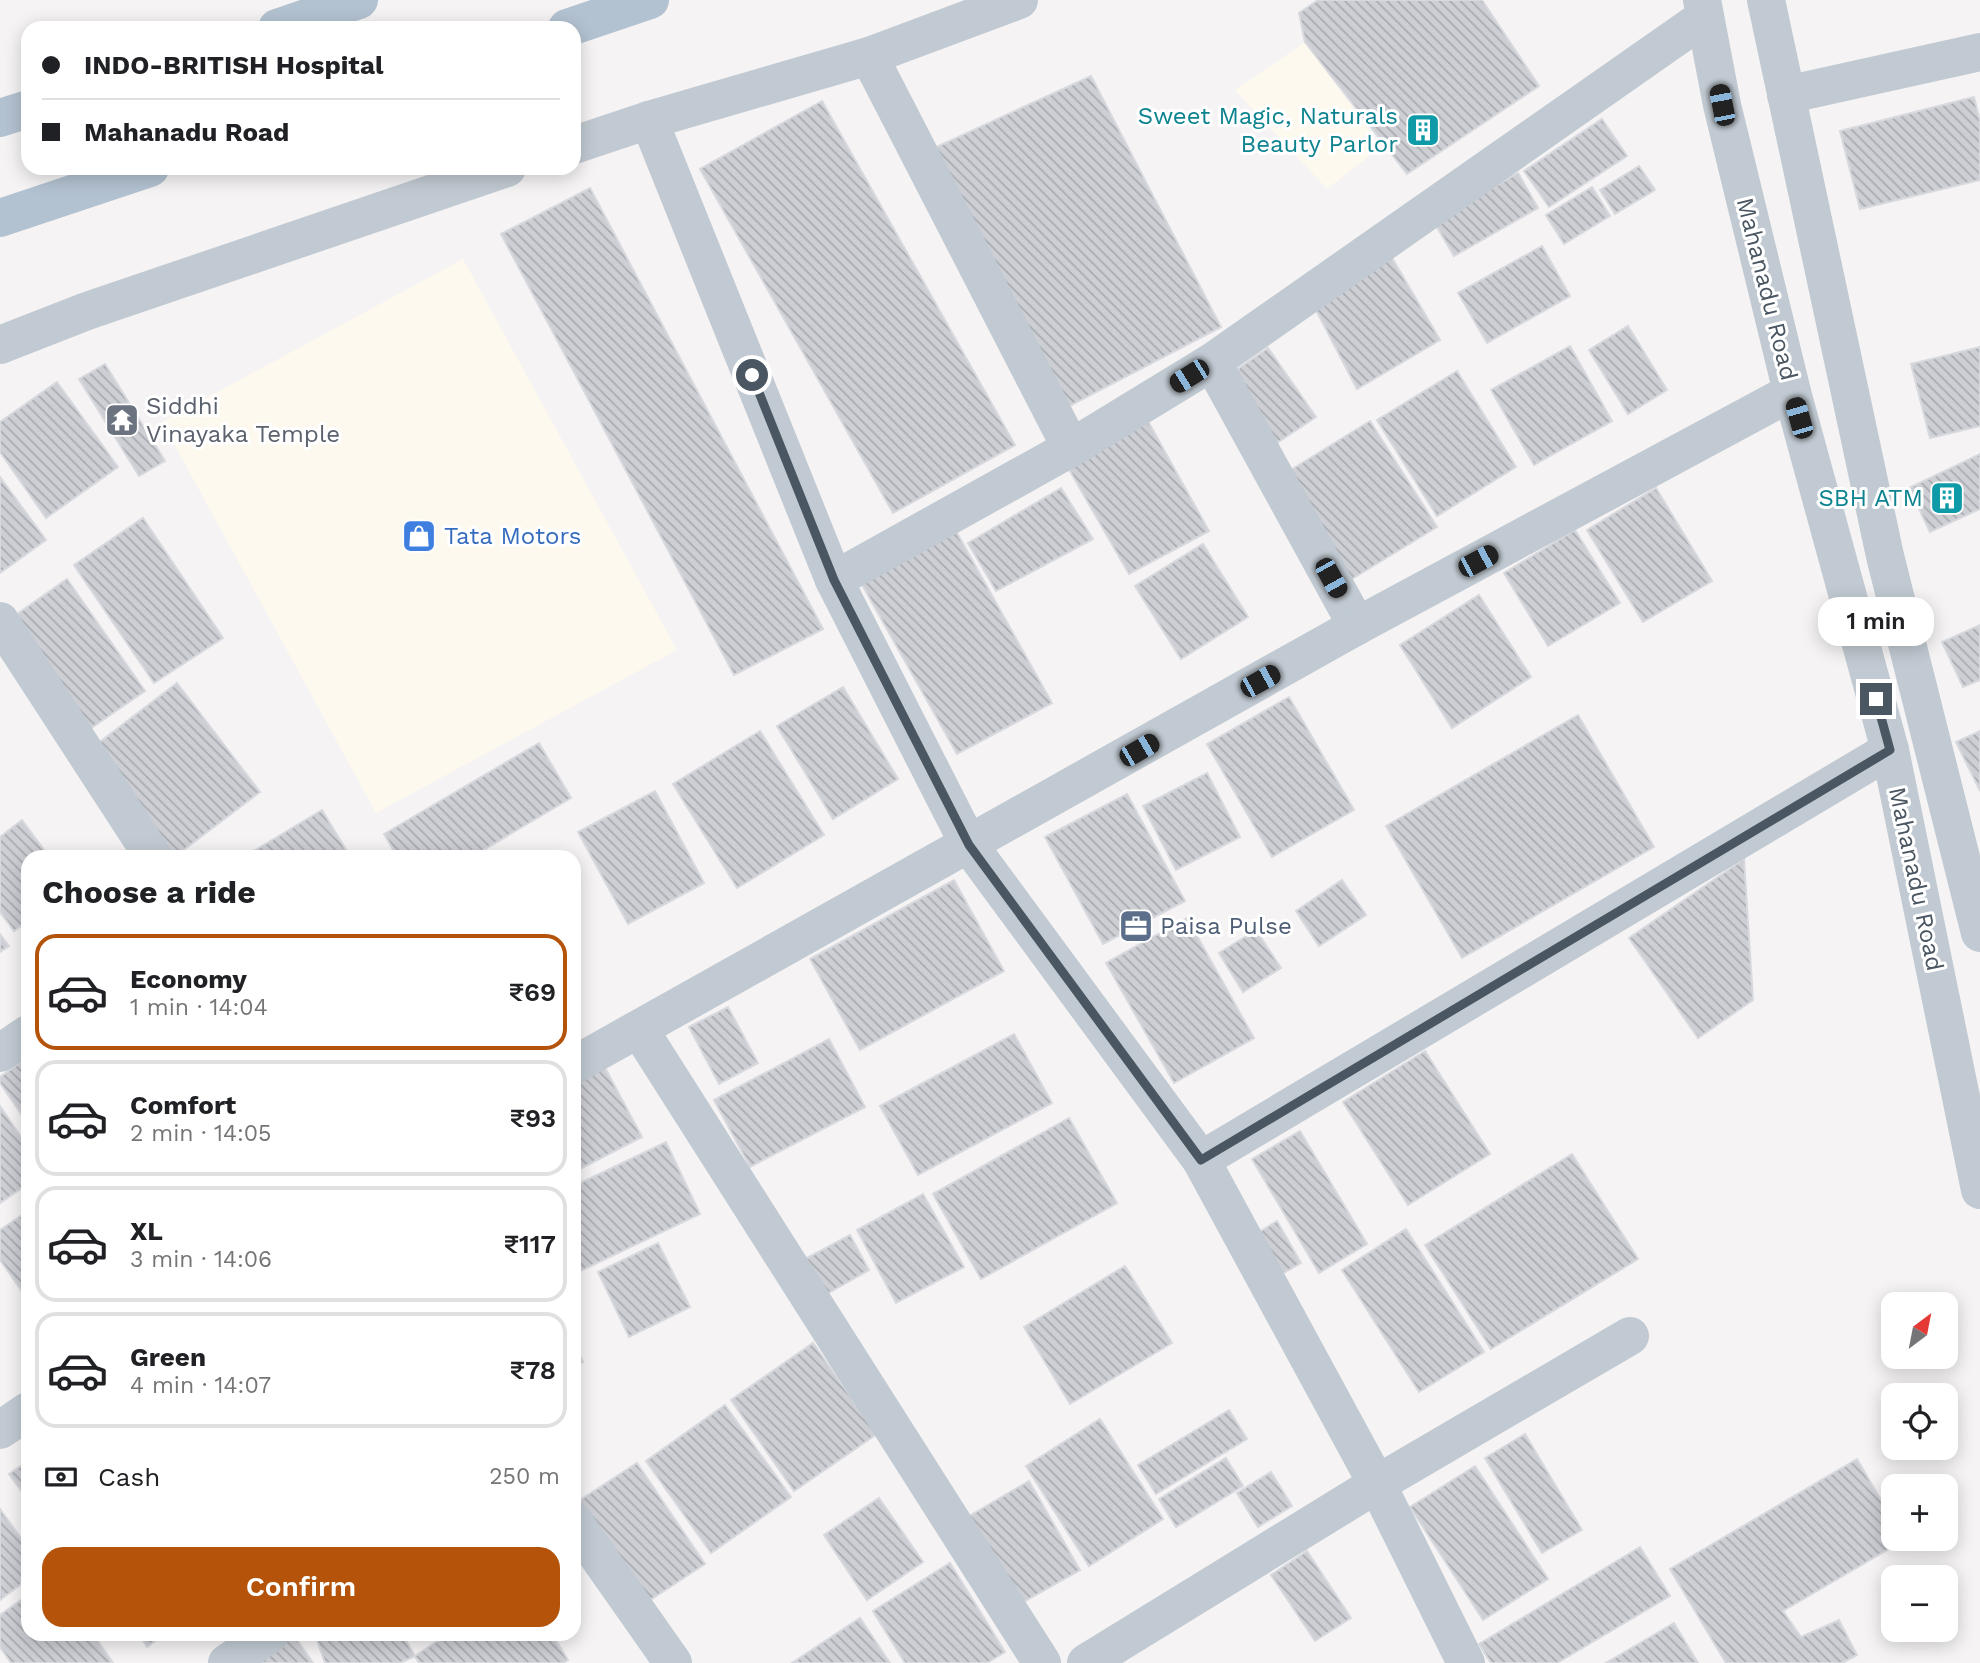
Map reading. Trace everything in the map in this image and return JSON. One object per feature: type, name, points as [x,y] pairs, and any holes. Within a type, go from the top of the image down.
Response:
[{"type":"main road","points":[[298,21],[359,0]]},
{"type":"main road","points":[[581,23],[650,0]]},
{"type":"main road","points":[[0,118],[21,111]]},
{"type":"main road","points":[[0,218],[129,175]]},
{"type":"street","points":[[581,143],[649,120],[869,56],[1019,0]]},
{"type":"street","name":"Mahanadu Road","points":[[1766,0],[1885,556],[1980,933]]},
{"type":"street","points":[[834,580],[1071,448],[1212,362],[1704,9]]},
{"type":"street","name":"Mahanadu Road","points":[[1704,9],[1722,105],[1791,392],[1890,750],[1980,1190]]},
{"type":"street","points":[[1786,95],[1980,52]]},
{"type":"street","points":[[869,56],[1071,448]]},
{"type":"street","points":[[649,120],[834,580],[969,845],[1201,1160],[1377,1484],[1466,1663]]},
{"type":"street","points":[[0,345],[87,311],[486,175]]},
{"type":"street","points":[[1212,362],[1357,626]]},
{"type":"street","points":[[581,1061],[1357,626],[1791,392]]},
{"type":"street","points":[[0,622],[149,850]]},
{"type":"street","points":[[1201,1160],[1890,750]]},
{"type":"street","points":[[639,1029],[1042,1663]]},
{"type":"street","points":[[0,1053],[21,1039]]},
{"type":"street","points":[[1086,1663],[1377,1484],[1630,1336]]},
{"type":"street","points":[[0,1430],[21,1416]]},
{"type":"street","points":[[581,1532],[673,1663]]},
{"type":"street","points":[[227,1663],[260,1641]]},
{"type":"shaded area","points":[[1305,42],[1381,147],[1327,189],[1235,90]]},
{"type":"shaded area","name":"Tata Motors","points":[[463,259],[677,650],[376,813],[162,422]]},
{"type":"building","name":"Sweet Magic, Naturals Beauty Parlor","points":[[1318,0],[1482,0],[1539,86],[1407,174],[1305,42],[1299,13]]},
{"type":"building","points":[[1091,76],[1221,327],[1062,410],[932,149]]},
{"type":"building","points":[[1974,97],[1980,121],[1980,180],[1860,209],[1840,131]]},
{"type":"building","points":[[822,101],[1015,445],[893,513],[700,169]]},
{"type":"building","points":[[1602,119],[1627,156],[1549,207],[1524,171]]},
{"type":"building","points":[[1639,166],[1655,190],[1615,214],[1600,190]]},
{"type":"building","points":[[1518,173],[1538,208],[1454,256],[1434,222]]},
{"type":"building","points":[[1592,187],[1610,216],[1564,244],[1546,215]]},
{"type":"building","points":[[590,188],[823,629],[734,675],[501,234]]},
{"type":"building","points":[[1542,246],[1570,296],[1487,343],[1458,293]]},
{"type":"building","points":[[1391,256],[1440,340],[1357,389],[1315,308]]},
{"type":"building","points":[[1628,326],[1667,390],[1628,414],[1589,350]]},
{"type":"building","points":[[1570,346],[1612,421],[1534,465],[1491,390]]},
{"type":"building","points":[[1980,347],[1980,426],[1930,438],[1911,364]]},
{"type":"building","points":[[1268,348],[1316,417],[1277,443],[1229,375]]},
{"type":"building","name":"Siddhi Vinayaka Temple","points":[[105,364],[165,461],[139,476],[79,379]]},
{"type":"building","points":[[1457,371],[1516,467],[1437,516],[1377,420]]},
{"type":"building","points":[[57,382],[118,467],[46,518],[0,452],[0,422]]},
{"type":"building","points":[[1144,414],[1209,531],[1129,574],[1063,459]]},
{"type":"building","points":[[1370,421],[1437,527],[1347,582],[1281,476]]},
{"type":"building","name":"SBH ATM","points":[[1980,454],[1980,509],[1930,532],[1909,488]]},
{"type":"building","points":[[0,477],[46,540],[0,573]]},
{"type":"building","points":[[1061,488],[1093,539],[996,591],[968,543]]},
{"type":"building","points":[[1656,488],[1712,581],[1643,622],[1587,530]]},
{"type":"building","points":[[143,518],[223,638],[154,683],[74,565]]},
{"type":"building","points":[[1575,530],[1620,603],[1548,646],[1504,573]]},
{"type":"building","points":[[956,531],[1052,703],[957,754],[861,583]]},
{"type":"building","points":[[1203,544],[1248,617],[1181,659],[1135,586]]},
{"type":"building","points":[[67,579],[145,691],[81,735],[3,624]]},
{"type":"building","points":[[1479,595],[1531,677],[1452,728],[1400,645]]},
{"type":"building","points":[[1980,625],[1980,680],[1963,687],[1942,642]]},
{"type":"building","points":[[177,683],[260,792],[184,850],[164,850],[88,751]]},
{"type":"building","points":[[843,687],[898,779],[833,819],[777,726]]},
{"type":"building","points":[[1289,697],[1354,810],[1272,857],[1207,744]]},
{"type":"building","points":[[1578,715],[1654,847],[1462,958],[1386,826]]},
{"type":"building","points":[[760,731],[824,835],[737,888],[673,784]]},
{"type":"building","points":[[1980,731],[1980,791],[1956,742]]},
{"type":"building","points":[[539,743],[571,798],[483,850],[393,850],[384,834]]},
{"type":"building","points":[[1207,773],[1240,837],[1176,870],[1143,806]]},
{"type":"building","points":[[655,791],[704,883],[628,924],[578,832]]},
{"type":"building","points":[[1127,794],[1185,901],[1103,944],[1045,837]]},
{"type":"building","points":[[322,810],[346,850],[255,850]]},
{"type":"building","points":[[22,820],[44,850],[21,850],[21,926],[14,931],[0,912],[0,837]]},
{"type":"building","points":[[1744,859],[1753,1000],[1698,1038],[1629,938]]},
{"type":"building","points":[[954,880],[1004,971],[860,1050],[810,959]]},
{"type":"building","points":[[1342,880],[1366,915],[1319,946],[1296,911]]},
{"type":"building","points":[[1187,918],[1254,1038],[1174,1083],[1106,963]]},
{"type":"building","points":[[1256,930],[1281,968],[1243,992],[1219,953]]},
{"type":"building","points":[[0,934],[9,946],[0,952]]},
{"type":"building","points":[[728,1007],[758,1063],[719,1084],[689,1027]]},
{"type":"building","points":[[1014,1034],[1052,1103],[918,1175],[880,1106]]},
{"type":"building","points":[[829,1039],[865,1107],[750,1167],[714,1100]]},
{"type":"building","points":[[1425,1051],[1490,1154],[1408,1205],[1343,1102]]},
{"type":"building","points":[[21,1062],[21,1114],[0,1083],[0,1077]]},
{"type":"building","points":[[602,1062],[642,1137],[581,1168],[581,1073]]},
{"type":"building","points":[[0,1106],[21,1137],[21,1189],[0,1203]]},
{"type":"building","points":[[1069,1118],[1117,1203],[981,1279],[933,1194]]},
{"type":"building","points":[[1300,1131],[1367,1244],[1319,1273],[1252,1159]]},
{"type":"building","points":[[666,1142],[700,1214],[581,1271],[581,1183]]},
{"type":"building","points":[[1572,1154],[1638,1259],[1491,1349],[1425,1245]]},
{"type":"building","points":[[923,1194],[964,1267],[896,1303],[857,1230]]},
{"type":"building","points":[[21,1216],[21,1290],[0,1260],[0,1230]]},
{"type":"building","points":[[1277,1221],[1301,1263],[1275,1278],[1251,1237]]},
{"type":"building","points":[[1406,1229],[1484,1352],[1419,1392],[1342,1270]]},
{"type":"building","points":[[850,1235],[869,1270],[825,1295],[805,1259]]},
{"type":"building","points":[[658,1243],[690,1307],[629,1337],[598,1272]]},
{"type":"building","points":[[1125,1266],[1172,1343],[1070,1404],[1024,1327]]},
{"type":"building","points":[[813,1343],[877,1434],[794,1491],[731,1400]]},
{"type":"building","points":[[725,1405],[791,1497],[711,1553],[646,1461]]},
{"type":"building","points":[[1229,1410],[1247,1439],[1156,1494],[1138,1465]]},
{"type":"building","points":[[1100,1419],[1163,1519],[1089,1566],[1026,1466]]},
{"type":"building","points":[[1525,1434],[1582,1530],[1542,1553],[1485,1458]]},
{"type":"building","points":[[1226,1458],[1243,1486],[1176,1527],[1159,1499]]},
{"type":"building","points":[[1857,1459],[1881,1500],[1881,1551],[1885,1551],[1783,1611],[1801,1637],[1839,1620],[1857,1655],[1842,1663],[1726,1663],[1670,1569]]},
{"type":"building","points":[[637,1463],[705,1564],[638,1608],[581,1515],[581,1499]]},
{"type":"building","points":[[21,1466],[21,1490],[9,1474]]},
{"type":"building","points":[[1475,1466],[1548,1579],[1483,1620],[1410,1507]]},
{"type":"building","points":[[1271,1472],[1292,1506],[1258,1527],[1237,1493]]},
{"type":"building","points":[[1029,1481],[1080,1570],[1011,1609],[959,1522]]},
{"type":"building","points":[[879,1498],[923,1562],[867,1600],[824,1535]]},
{"type":"building","points":[[0,1509],[21,1538],[21,1584],[0,1600]]},
{"type":"building","points":[[1640,1547],[1670,1596],[1557,1663],[1491,1663],[1479,1644]]},
{"type":"building","points":[[1307,1551],[1351,1618],[1315,1641],[1271,1575]]},
{"type":"building","points":[[950,1563],[1005,1652],[987,1663],[905,1663],[873,1611]]},
{"type":"building","points":[[21,1600],[21,1641],[98,1641],[113,1663],[11,1663],[0,1647],[0,1615]]},
{"type":"building","points":[[860,1618],[890,1663],[792,1663]]},
{"type":"building","points":[[1674,1623],[1698,1663],[1606,1663]]},
{"type":"building","points":[[143,1641],[155,1641],[147,1647]]},
{"type":"building","points":[[280,1641],[298,1641],[313,1663],[247,1663]]},
{"type":"building","points":[[317,1641],[406,1641],[415,1656],[400,1663],[325,1663]]},
{"type":"building","points":[[438,1641],[556,1641],[568,1660],[563,1663],[419,1663],[415,1656]]},
{"type":"place","name":"Sweet Magic, Naturals Beauty Parlor","points":[[1423,130]]},
{"type":"place","name":"Siddhi Vinayaka Temple","points":[[122,420]]},
{"type":"place","name":"SBH ATM","points":[[1947,498]]},
{"type":"place","name":"Tata Motors","points":[[419,536]]},
{"type":"place","name":"Paisa Pulse","points":[[1136,926]]},
{"type":"route","points":[[752,375],[834,580],[969,845],[1201,1160],[1890,750],[1876,699]]}]
